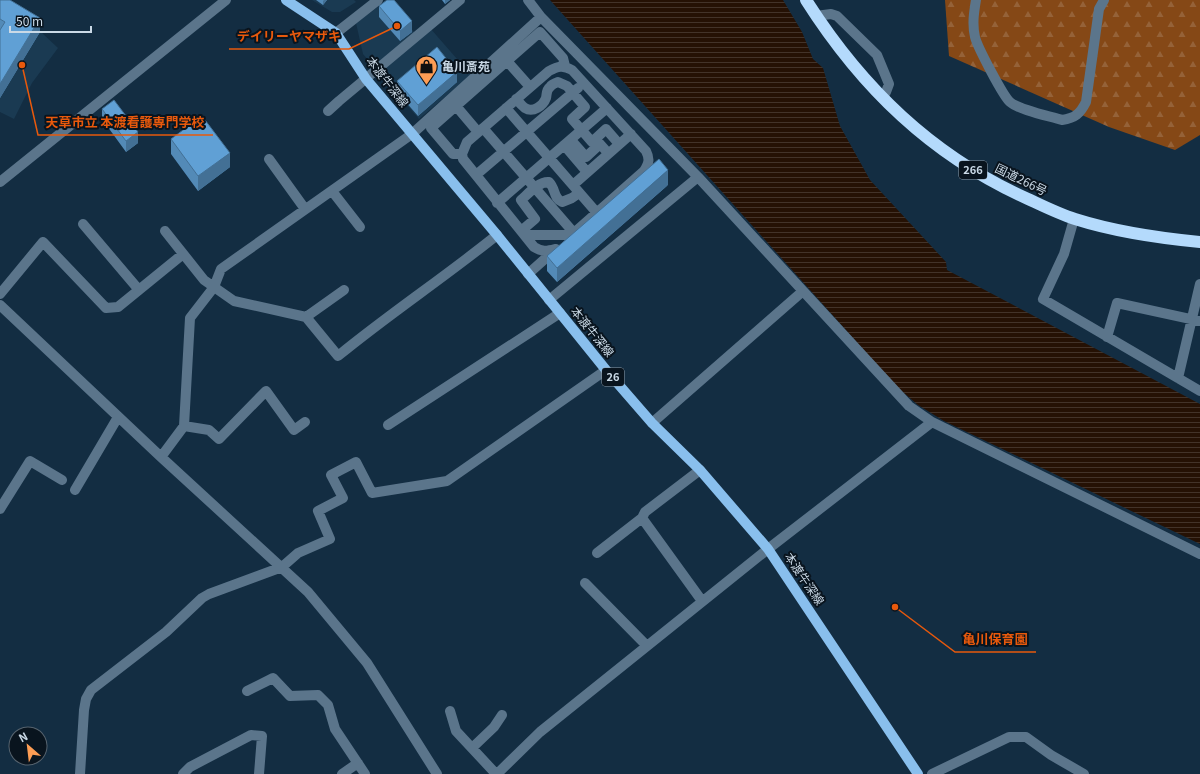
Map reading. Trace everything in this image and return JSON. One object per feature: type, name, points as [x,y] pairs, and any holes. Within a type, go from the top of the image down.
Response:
[{"type":"highway","name":"国道266号","points":[[806,0],[829,35],[882,98],[926,137],[967,167],[1001,187],[1074,219],[1125,232],[1160,238],[1200,242]]},
{"type":"main road","name":"本渡牛深線","points":[[286,0],[336,33],[366,79],[497,235],[606,370],[652,423],[700,470],[768,549],[918,774]]},
{"type":"street","points":[[0,182],[226,0]]},
{"type":"street","points":[[336,33],[378,0]]},
{"type":"street","points":[[328,111],[339,100],[460,0]]},
{"type":"street","points":[[528,0],[541,17],[698,177],[909,406],[932,422],[1200,554]]},
{"type":"street","points":[[976,0],[973,23],[976,38],[1003,93],[1010,102],[1020,107],[1062,120],[1069,119],[1081,112],[1086,102],[1099,9],[1104,0]]},
{"type":"street","points":[[816,16],[831,14],[837,16],[877,55],[889,84],[882,98]]},
{"type":"street","points":[[161,457],[184,426],[190,318],[214,287],[221,269],[412,134],[541,17]]},
{"type":"street","points":[[462,154],[452,154],[431,128],[540,32],[563,58],[564,66]]},
{"type":"street","points":[[507,61],[530,87]]},
{"type":"street","points":[[528,274],[597,213],[644,170],[648,164],[649,157],[646,151],[572,70],[564,66],[557,66],[549,71],[480,130],[467,142],[462,154],[463,159],[497,203],[534,247],[540,251],[556,249]]},
{"type":"street","points":[[516,99],[524,108],[530,110],[536,109],[542,105],[549,87],[558,82],[563,84],[567,86],[586,107],[572,119],[592,142],[606,129],[619,144]]},
{"type":"street","points":[[476,175],[584,83]]},
{"type":"street","points":[[456,106],[503,151],[573,234]]},
{"type":"street","points":[[506,108],[597,213]]},
{"type":"street","points":[[497,203],[607,108]]},
{"type":"street","points":[[523,233],[535,219],[521,200],[545,182],[550,182],[555,190],[557,200],[562,202],[572,198],[587,172],[630,134]]},
{"type":"street","points":[[567,142],[586,157],[600,144],[608,154]]},
{"type":"street","points":[[567,142],[573,163],[587,172]]},
{"type":"street","points":[[269,160],[305,209]]},
{"type":"street","points":[[549,300],[698,177]]},
{"type":"street","points":[[332,191],[360,227]]},
{"type":"street","points":[[1074,219],[1064,254],[1043,299],[1200,391]]},
{"type":"street","points":[[83,224],[139,290]]},
{"type":"street","points":[[165,231],[204,280],[234,301],[306,317],[338,356],[373,327],[462,263],[497,235]]},
{"type":"street","points":[[523,233],[573,234]]},
{"type":"street","points":[[0,294],[43,242],[106,308],[118,307],[183,254]]},
{"type":"street","points":[[1178,378],[1196,320],[1200,284]]},
{"type":"street","points":[[306,317],[344,290]]},
{"type":"street","points":[[652,423],[804,291]]},
{"type":"street","points":[[1107,337],[1117,303],[1196,320]]},
{"type":"street","points":[[0,305],[118,417],[308,592],[367,663],[437,774]]},
{"type":"street","points":[[388,425],[560,313]]},
{"type":"street","points":[[80,774],[84,710],[86,699],[91,690],[166,632],[202,598],[209,594],[282,567],[298,553],[330,539],[318,511],[342,498],[331,475],[356,462],[372,493],[447,481],[606,370]]},
{"type":"street","points":[[184,426],[209,430],[218,438],[266,391],[294,430],[305,422]]},
{"type":"street","points":[[75,490],[118,417]]},
{"type":"street","points":[[450,711],[456,731],[497,774],[540,732],[702,601],[932,422]]},
{"type":"street","points":[[0,508],[30,461],[62,480]]},
{"type":"street","points":[[597,553],[642,518],[644,512],[700,470]]},
{"type":"street","points":[[642,518],[702,601]]},
{"type":"street","points":[[585,583],[647,646]]},
{"type":"street","points":[[246,691],[273,678],[290,696],[318,695],[328,705],[335,730],[366,774]]},
{"type":"street","points":[[472,748],[494,727],[502,715]]},
{"type":"street","points":[[183,774],[190,767],[251,735],[262,736],[259,774]]},
{"type":"street","points":[[932,774],[1009,737],[1026,737],[1051,755],[1084,774]]},
{"type":"street","points":[[342,774],[358,763]]},
{"type":"shaded area","points":[[0,0],[7,0],[58,48],[32,83],[14,119],[0,112]]},
{"type":"shaded area","points":[[312,0],[354,0],[356,2],[340,12],[332,12]]},
{"type":"shaded area","points":[[550,0],[783,0],[802,32],[813,59],[823,68],[840,126],[870,180],[946,262],[947,270],[1200,404],[1200,544],[944,421],[918,405],[897,387]]},
{"type":"shaded area","points":[[386,1],[416,34],[375,68],[363,54],[356,23]]},
{"type":"shaded area","points":[[430,28],[471,75],[419,119],[379,73]]},
{"type":"green space","points":[[945,0],[1200,0],[1200,135],[1175,150],[1109,127],[949,56]]},
{"type":"building","points":[[0,0],[10,0],[40,18],[0,84],[0,30],[5,22],[0,19]]},
{"type":"building","points":[[387,0],[394,0],[412,21],[400,31],[379,6]]},
{"type":"building","name":"亀川斎苑","points":[[437,47],[457,72],[418,105],[397,81]]},
{"type":"building","points":[[114,100],[138,132],[126,141],[102,109]]},
{"type":"building","points":[[202,116],[230,153],[198,176],[171,139]]},
{"type":"building","points":[[659,159],[668,170],[557,268],[547,256]]},
{"type":"place","name":"デイリーヤマザキ","points":[[397,26]]},
{"type":"place","name":"天草市立 本渡看護専門学校","points":[[22,65]]},
{"type":"place","name":"亀川斎苑","points":[[427,86]]},
{"type":"place","name":"亀川保育園","points":[[895,607]]}]
